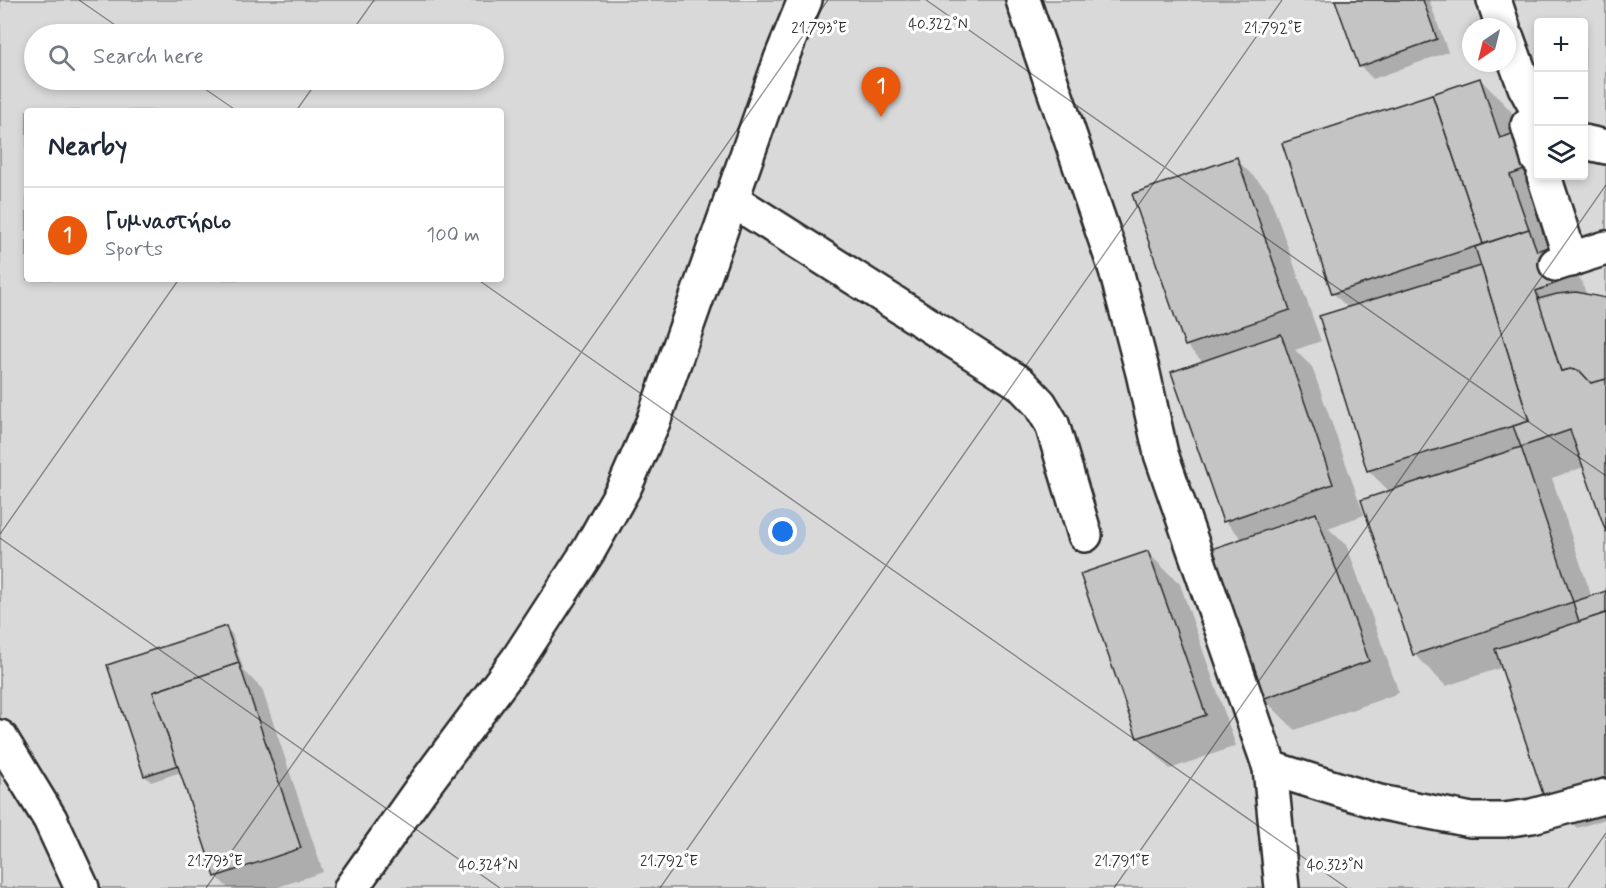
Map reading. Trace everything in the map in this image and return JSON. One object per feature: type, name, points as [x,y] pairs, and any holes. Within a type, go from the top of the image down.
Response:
[{"type":"street","points":[[351,888],[518,658],[589,550],[625,486],[653,422],[781,59],[805,0]]},
{"type":"street","points":[[1023,0],[1116,270],[1161,454],[1270,768],[1282,888]]},
{"type":"street","points":[[1494,0],[1500,18]]},
{"type":"street","points":[[1516,62],[1525,87],[1534,102]]},
{"type":"street","points":[[1534,122],[1528,125],[1534,144]]},
{"type":"street","points":[[1588,143],[1606,147]]},
{"type":"street","points":[[1545,180],[1563,262],[1606,248]]},
{"type":"street","points":[[731,199],[1020,383],[1040,404],[1052,424],[1085,535]]},
{"type":"street","points":[[0,737],[50,819],[82,888]]},
{"type":"street","points":[[1270,768],[1378,802],[1471,820],[1504,820],[1532,816],[1606,796]]},
{"type":"shaded area","points":[[0,0],[1606,0],[1606,888],[0,888]]},
{"type":"building","points":[[1335,0],[1423,0],[1437,39],[1359,67]]},
{"type":"building","points":[[1480,78],[1500,138],[1518,132],[1530,168],[1510,175],[1529,229],[1483,244],[1432,94]]},
{"type":"building","points":[[1432,94],[1483,244],[1332,294],[1282,143]]},
{"type":"building","points":[[1237,157],[1290,310],[1185,346],[1132,194]]},
{"type":"building","points":[[1529,229],[1537,251],[1550,246],[1562,281],[1536,291],[1561,371],[1570,369],[1580,371],[1591,383],[1606,379],[1606,532],[1570,430],[1521,447],[1513,426],[1529,421],[1475,247]]},
{"type":"building","points":[[1481,266],[1529,421],[1367,471],[1319,316]]},
{"type":"building","points":[[1576,292],[1606,298],[1606,379],[1591,383],[1580,371],[1570,369],[1561,371],[1538,299]]},
{"type":"building","points":[[1281,334],[1333,484],[1223,522],[1171,372]]},
{"type":"building","points":[[1521,447],[1573,602],[1413,655],[1361,500]]},
{"type":"building","points":[[1316,513],[1369,661],[1262,699],[1209,550]]},
{"type":"building","points":[[1148,551],[1206,715],[1137,738],[1080,574]]},
{"type":"building","points":[[1606,591],[1606,613],[1579,622],[1573,602]]},
{"type":"building","points":[[1606,613],[1606,777],[1544,797],[1495,649]]},
{"type":"building","points":[[226,626],[239,663],[153,692],[178,765],[144,776],[107,665]]},
{"type":"building","points":[[239,663],[301,848],[215,877],[153,692]]},
{"type":"place","name":"Γυμναστήριο","points":[[881,117]]}]
